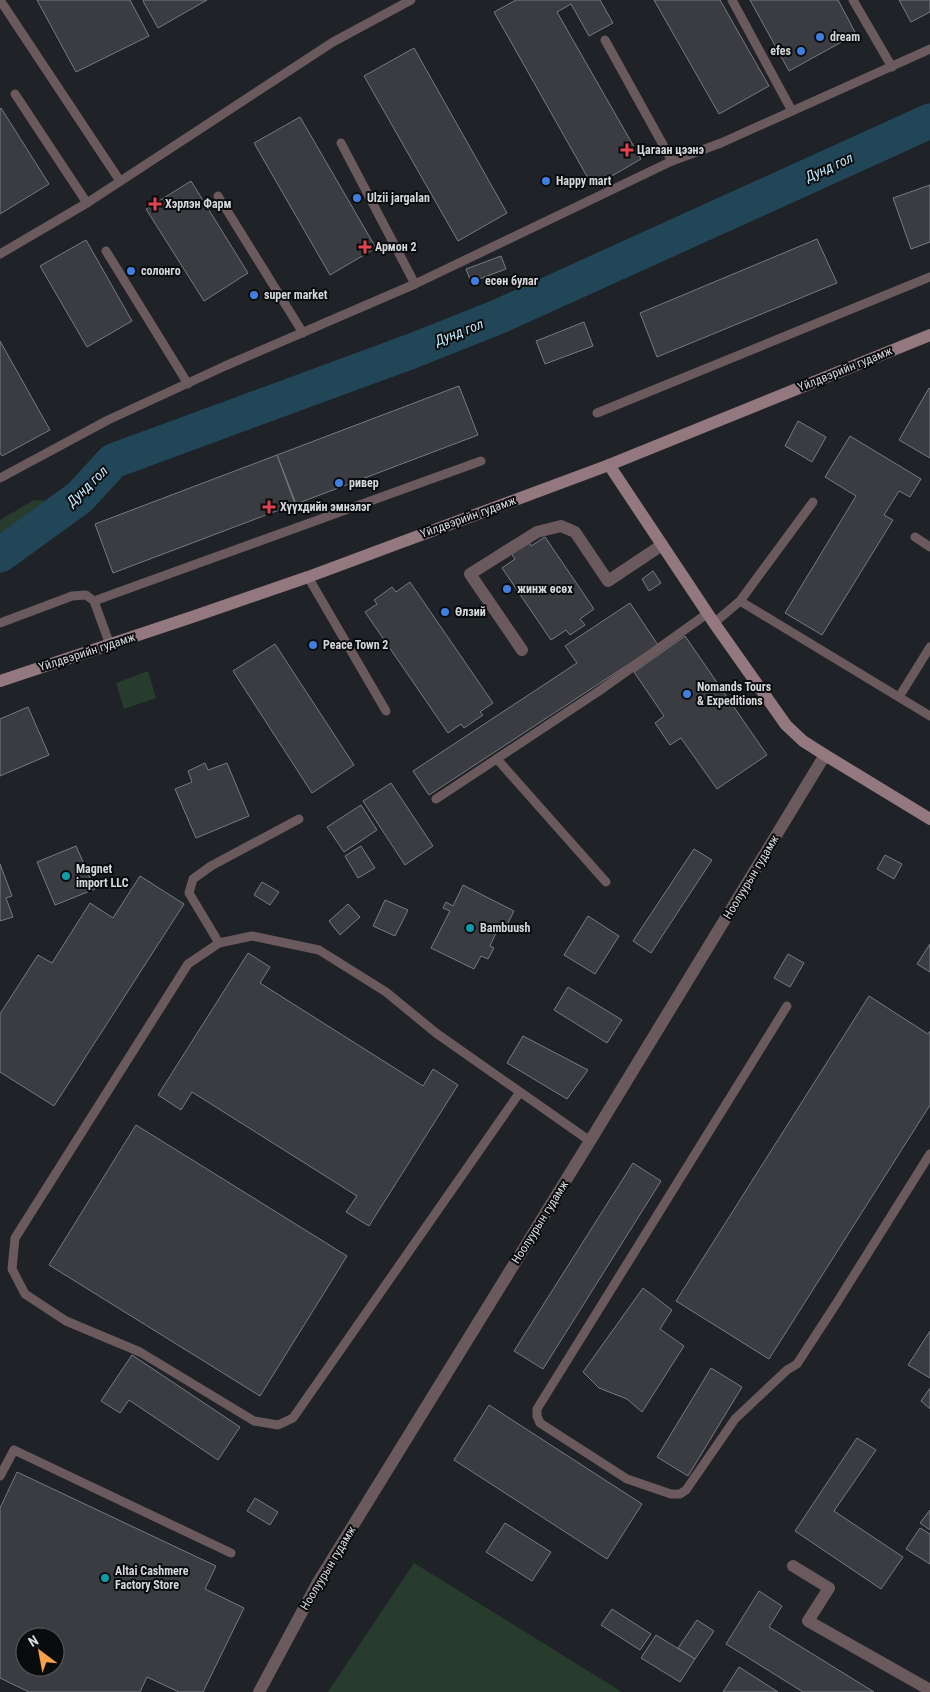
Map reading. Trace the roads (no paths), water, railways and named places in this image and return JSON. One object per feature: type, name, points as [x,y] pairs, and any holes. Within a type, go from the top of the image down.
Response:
[{"type":"main road","name":"Yйлдвэрийн гудамж","points":[[0,681],[308,576],[609,465],[930,335]]},
{"type":"main road","points":[[609,465],[711,618],[786,725],[803,740],[825,755],[930,819]]},
{"type":"street","points":[[522,650],[470,574],[537,532],[560,526],[576,532],[608,581],[662,545]]},
{"type":"street","name":"Ноолуурын гудамж","points":[[259,1692],[317,1584],[825,755]]},
{"type":"street","points":[[793,1566],[829,1588],[808,1621],[930,1690]]},
{"type":"lane","points":[[0,0],[120,181]]},
{"type":"lane","points":[[0,254],[87,203],[333,42],[411,0]]},
{"type":"lane","points":[[732,0],[792,111]]},
{"type":"lane","points":[[853,0],[892,66]]},
{"type":"lane","points":[[605,40],[672,161]]},
{"type":"lane","points":[[0,478],[108,420],[415,284],[672,161],[720,143],[930,49]]},
{"type":"lane","points":[[15,94],[87,203]]},
{"type":"lane","points":[[341,144],[415,284]]},
{"type":"lane","points":[[218,196],[303,333]]},
{"type":"lane","points":[[106,251],[188,384]]},
{"type":"lane","points":[[597,413],[930,276]]},
{"type":"lane","points":[[94,601],[482,460]]},
{"type":"lane","points":[[436,799],[711,618],[740,601],[813,502]]},
{"type":"lane","points":[[915,537],[930,547]]},
{"type":"lane","points":[[308,576],[386,711]]},
{"type":"lane","points":[[0,622],[72,596],[86,595],[94,601],[110,645]]},
{"type":"lane","points":[[740,601],[930,716]]},
{"type":"lane","points":[[899,697],[930,647]]},
{"type":"lane","points":[[497,759],[606,882]]},
{"type":"lane","points":[[219,943],[189,892],[193,879],[211,866],[298,819]]},
{"type":"lane","points":[[520,1092],[293,1418],[278,1425],[254,1421],[140,1352],[66,1321],[26,1294],[12,1270],[15,1238],[188,964],[219,943],[252,936],[319,950],[386,992],[436,1033],[590,1141]]},
{"type":"lane","points":[[787,1006],[537,1409],[540,1423],[627,1479],[671,1494],[680,1494],[686,1490],[735,1419],[787,1370],[797,1364],[930,1154]]},
{"type":"lane","points":[[0,1476],[14,1450],[231,1553]]},
{"type":"waterway","name":"Дунд гол","points":[[0,555],[80,497],[113,461],[412,351],[500,316],[930,121]]},
{"type":"place","name":"dream","points":[[820,37]]},
{"type":"place","name":"efes","points":[[801,51]]},
{"type":"place","name":"Цагаан цээнэ","points":[[627,150]]},
{"type":"place","name":"Happy mart","points":[[546,181]]},
{"type":"place","name":"Ulzii jargalan","points":[[357,198]]},
{"type":"place","name":"Хэрлэн Фарм","points":[[155,204]]},
{"type":"place","name":"Армон 2","points":[[365,247]]},
{"type":"place","name":"солонго","points":[[131,271]]},
{"type":"place","name":"есөн булаг","points":[[475,281]]},
{"type":"place","name":"super market","points":[[254,295]]},
{"type":"place","name":"ривер","points":[[339,483]]},
{"type":"place","name":"Хүүхдийн эмнэлэг","points":[[269,507]]},
{"type":"place","name":"жинж өсөх","points":[[507,589]]},
{"type":"place","name":"Өлзий","points":[[445,612]]},
{"type":"place","name":"Peace Town 2","points":[[313,645]]},
{"type":"place","name":"Nomands Tours & Expeditions","points":[[687,694]]},
{"type":"place","name":"Magnet import LLC","points":[[66,876]]},
{"type":"place","name":"Bambuush","points":[[470,928]]},
{"type":"place","name":"Altai Cashmere Factory Store","points":[[105,1578]]}]
